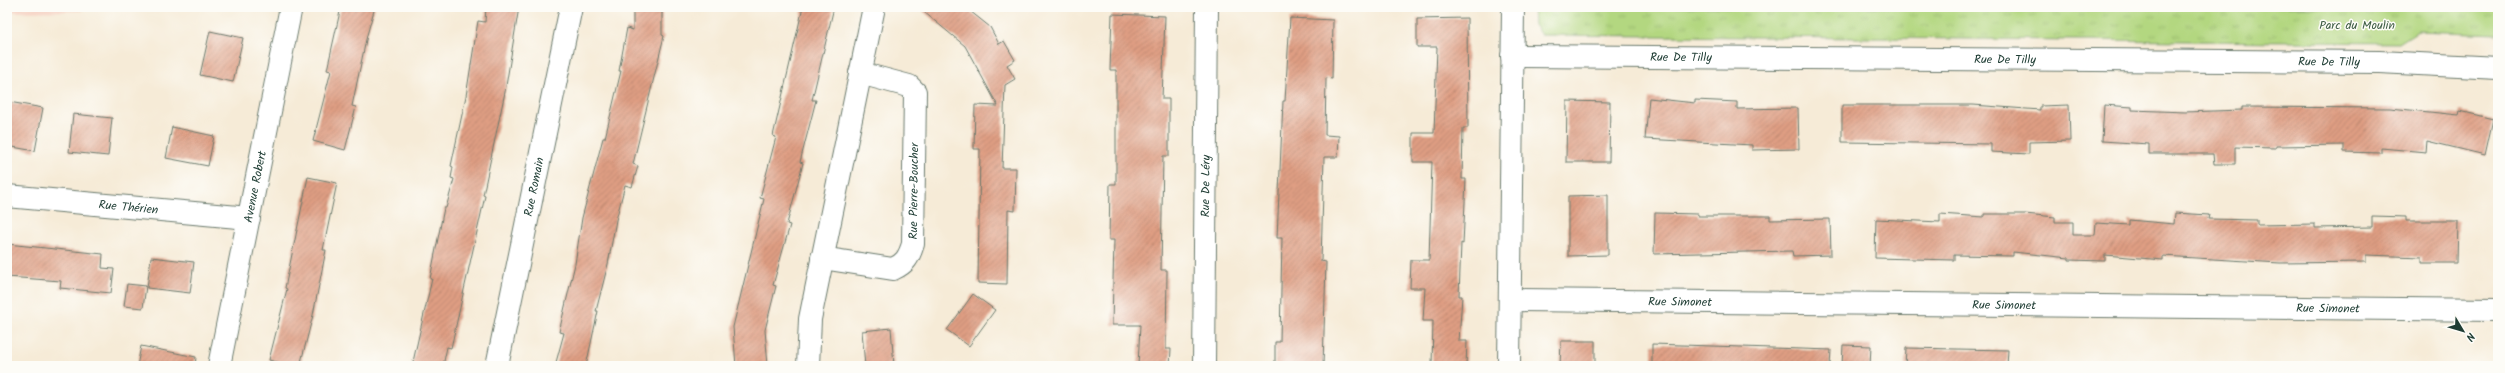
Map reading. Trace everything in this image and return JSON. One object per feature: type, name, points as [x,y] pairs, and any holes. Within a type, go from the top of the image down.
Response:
[{"type":"street","name":"Avenue Robert","points":[[220,366],[291,7]]},
{"type":"street","name":"Rue Romain","points":[[497,366],[571,7]]},
{"type":"street","points":[[808,366],[810,319],[874,7]]},
{"type":"street","name":"Rue De Léry","points":[[1204,366],[1207,7]]},
{"type":"street","points":[[1510,366],[1513,7]]},
{"type":"street","name":"Rue De Tilly","points":[[1512,56],[2371,62],[2498,68]]},
{"type":"street","name":"Rue Pierre-Boucher","points":[[822,258],[893,270],[901,266],[909,258],[913,244],[915,92],[909,86],[860,73]]},
{"type":"street","name":"Rue Thérien","points":[[7,196],[249,218]]},
{"type":"street","name":"Rue Simonet","points":[[1510,300],[2498,310]]},
{"type":"shaded area","points":[[7,7],[82,7],[82,11],[7,12]]},
{"type":"green space","name":"Parc du Moulin","points":[[1533,7],[2498,7],[2498,34],[2418,31],[2399,43],[1541,35],[1534,25]]},
{"type":"building","points":[[341,7],[375,7],[367,35],[352,106],[356,107],[345,150],[313,141],[331,71],[327,70]]},
{"type":"building","points":[[486,7],[519,7],[505,92],[483,195],[485,196],[451,348],[447,347],[443,366],[412,366],[432,279],[430,279],[444,208],[446,208],[454,179],[451,178],[453,167],[451,166],[466,96],[478,21],[485,22]]},
{"type":"building","points":[[633,7],[662,7],[662,35],[664,36],[633,164],[638,166],[632,187],[625,185],[596,311],[598,311],[586,366],[555,366],[564,333],[559,332],[575,264],[582,218],[603,138],[605,138],[621,71],[619,71],[627,28],[633,30]]},
{"type":"building","points":[[803,7],[834,7],[812,100],[816,100],[800,162],[803,163],[787,224],[790,225],[773,285],[776,286],[765,330],[768,366],[736,366],[733,327],[764,199],[760,198],[776,137],[773,136]]},
{"type":"building","points":[[918,7],[965,7],[990,27],[999,44],[1004,41],[1015,60],[1007,65],[1015,79],[1005,85],[1002,168],[1016,168],[1015,211],[1008,210],[1007,284],[978,283],[980,149],[974,149],[975,105],[998,106],[965,46]]},
{"type":"building","points":[[1112,14],[1165,16],[1162,99],[1169,99],[1169,156],[1163,156],[1161,270],[1167,270],[1166,349],[1171,349],[1170,366],[1138,366],[1140,325],[1112,325],[1114,240],[1109,240],[1110,184],[1116,184],[1116,70],[1110,70]]},
{"type":"building","points":[[1290,18],[1333,20],[1332,79],[1326,78],[1325,135],[1339,136],[1338,157],[1324,157],[1321,261],[1326,262],[1323,366],[1275,366],[1275,342],[1280,342],[1282,238],[1277,238],[1283,101],[1285,101]]},
{"type":"building","points":[[1467,18],[1468,128],[1463,128],[1462,179],[1466,179],[1459,296],[1462,296],[1459,341],[1467,341],[1466,366],[1432,366],[1433,321],[1423,321],[1425,288],[1410,288],[1411,260],[1429,260],[1432,162],[1413,162],[1413,133],[1434,133],[1437,47],[1417,47],[1417,19]]},
{"type":"building","points":[[210,31],[243,38],[233,82],[200,75]]},
{"type":"building","points":[[1649,98],[1695,103],[1695,100],[1737,102],[1737,109],[1798,108],[1799,149],[1752,150],[1752,145],[1645,139]]},
{"type":"building","points":[[1567,101],[1610,102],[1609,162],[1566,162]]},
{"type":"building","points":[[9,102],[43,108],[35,151],[7,146]]},
{"type":"building","points":[[1842,105],[1973,105],[2040,110],[2040,106],[2069,105],[2070,141],[2029,142],[2029,154],[1991,152],[1991,144],[1842,142]]},
{"type":"building","points":[[2104,105],[2132,107],[2132,110],[2185,112],[2242,110],[2242,107],[2390,108],[2459,115],[2460,111],[2493,119],[2485,155],[2427,141],[2426,152],[2381,148],[2381,153],[2344,152],[2344,145],[2276,146],[2276,148],[2235,147],[2235,164],[2214,164],[2213,154],[2149,154],[2149,144],[2102,141]]},
{"type":"building","points":[[73,114],[112,118],[108,156],[69,152]]},
{"type":"building","points":[[172,127],[214,136],[208,166],[166,158]]},
{"type":"building","points":[[308,177],[337,183],[323,250],[326,250],[313,315],[300,366],[293,366],[269,360],[287,289],[285,288]]},
{"type":"building","points":[[1608,195],[1608,255],[1568,256],[1568,196]]},
{"type":"building","points":[[1655,213],[1698,214],[1698,216],[1770,216],[1770,220],[1830,219],[1831,255],[1793,256],[1792,251],[1654,254]]},
{"type":"building","points":[[2175,213],[2209,215],[2208,219],[2257,220],[2257,225],[2315,224],[2315,228],[2372,227],[2372,216],[2406,217],[2406,221],[2458,221],[2457,263],[2422,263],[2422,257],[2366,255],[2366,262],[2280,263],[2163,256],[2163,260],[2105,255],[2105,261],[2069,260],[2069,258],[2013,252],[2013,256],[1954,255],[1954,260],[1875,258],[1876,219],[1940,222],[1940,214],[1984,217],[1984,214],[2025,214],[2055,217],[2055,222],[2073,222],[2073,235],[2095,235],[2096,223],[2129,225],[2129,220],[2174,224]]},
{"type":"building","points":[[7,244],[103,254],[102,268],[114,269],[111,293],[60,288],[61,281],[7,277]]},
{"type":"building","points":[[151,257],[194,262],[190,293],[147,288]]},
{"type":"building","points":[[127,284],[146,286],[143,308],[124,306]]},
{"type":"building","points":[[973,294],[995,310],[969,346],[947,330]]},
{"type":"building","points":[[891,328],[894,366],[865,366],[862,331]]},
{"type":"building","points":[[1561,341],[1595,341],[1595,366],[1560,366]]},
{"type":"building","points":[[1652,344],[1831,350],[1830,366],[1652,366]]},
{"type":"building","points":[[1843,345],[1871,346],[1870,366],[1842,366]]},
{"type":"building","points":[[141,346],[196,357],[195,366],[137,366]]},
{"type":"building","points":[[1906,348],[2008,350],[2007,366],[1905,366]]}]
